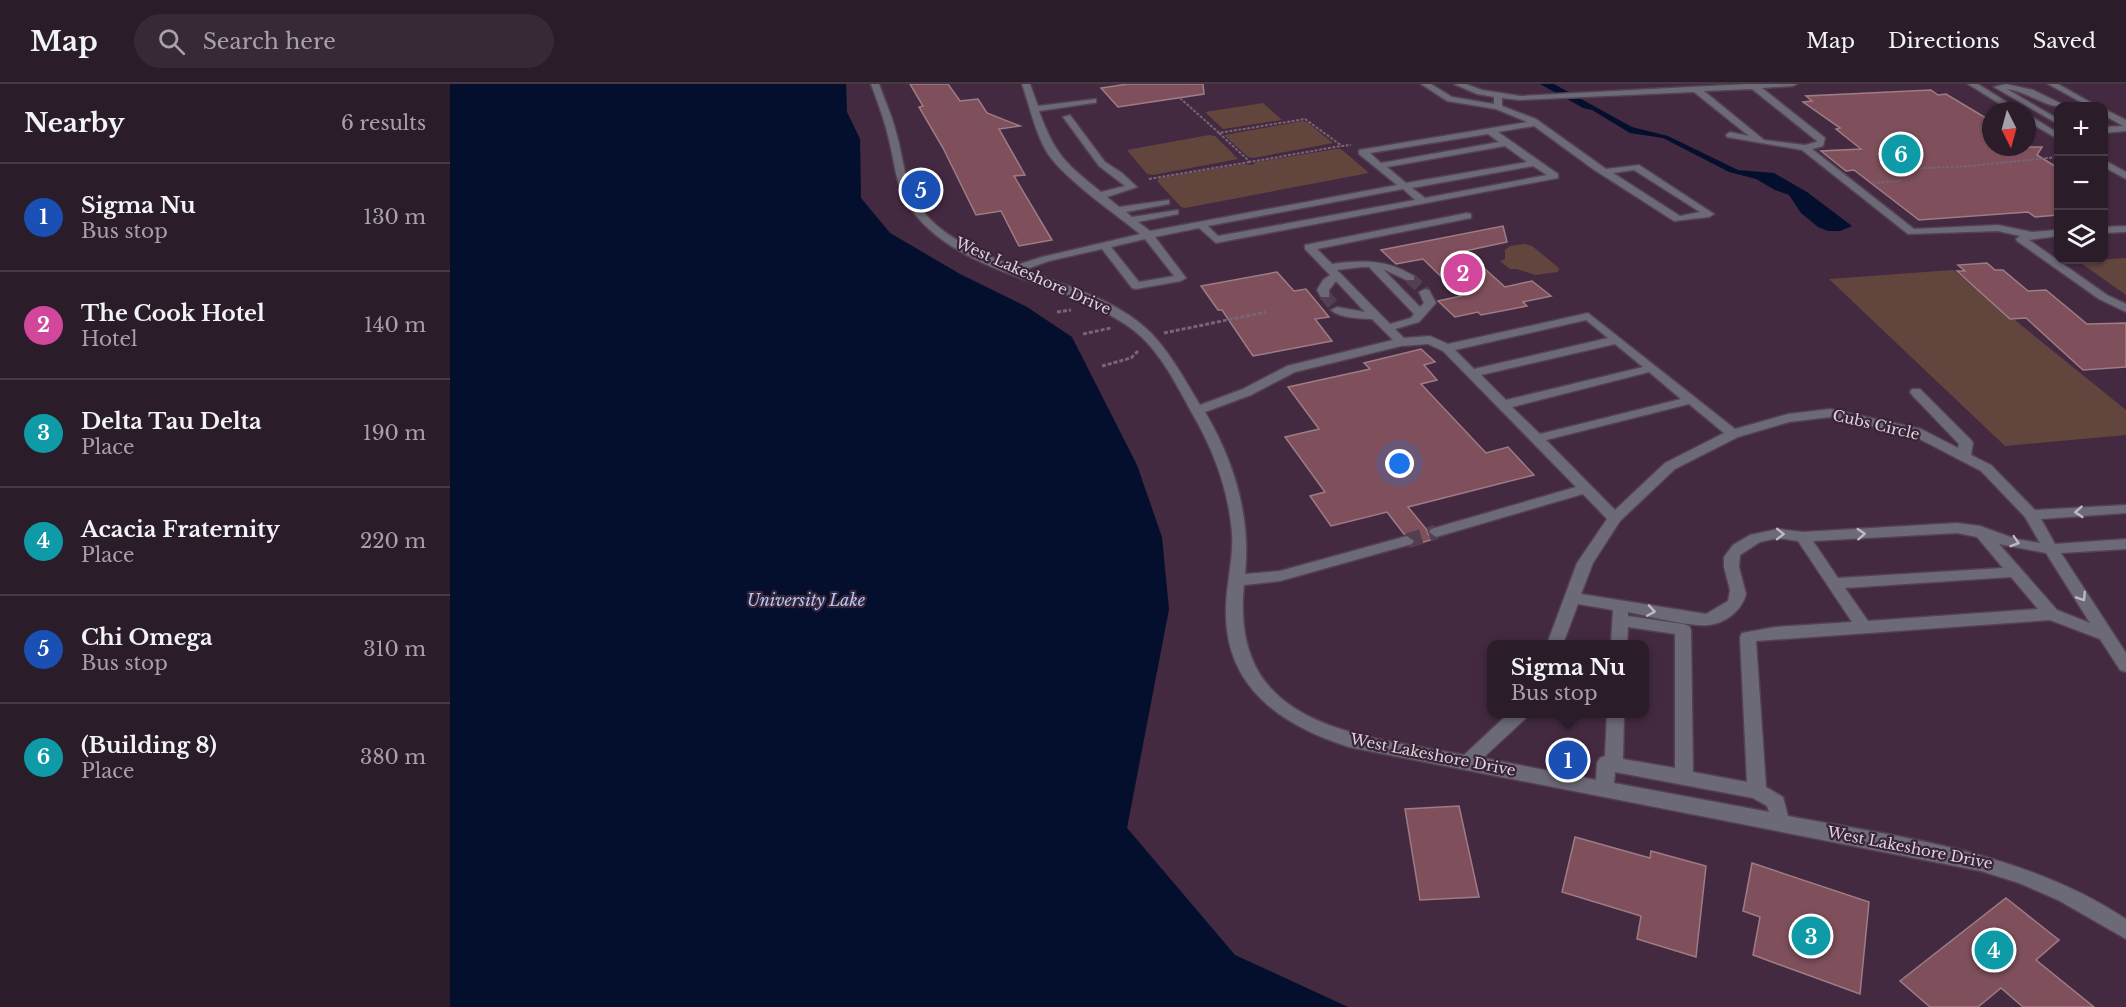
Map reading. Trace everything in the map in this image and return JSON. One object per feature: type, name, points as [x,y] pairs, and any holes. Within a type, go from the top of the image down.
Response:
[{"type":"street","name":"West Lakeshore Drive","points":[[875,84],[892,134],[903,189],[916,210],[938,231],[953,242],[1014,270],[1102,305],[1138,328],[1164,356],[1198,410],[1222,463],[1236,508],[1240,548],[1234,617],[1239,645],[1251,676],[1281,710],[1310,726],[1349,740],[2006,867],[2066,892],[2126,930]]},
{"type":"street","points":[[1026,84],[1053,154],[1074,175],[1148,235],[1181,278],[1136,286],[1104,245]]},
{"type":"street","points":[[1425,84],[1450,99],[1497,107],[1535,123],[1604,172],[1678,219],[1709,214],[1636,166],[1604,172]]},
{"type":"street","points":[[1458,84],[1498,96],[1538,98],[1793,84]]},
{"type":"street","points":[[1621,84],[1632,92]]},
{"type":"street","points":[[1972,84],[2002,102]]},
{"type":"street","points":[[2052,84],[2086,102]]},
{"type":"street","points":[[1730,135],[1805,148],[1816,146],[1822,140],[1754,86]]},
{"type":"street","points":[[2054,103],[2025,88],[1998,87],[2054,120]]},
{"type":"street","points":[[1696,89],[1761,142]]},
{"type":"street","points":[[1497,107],[1498,96]]},
{"type":"street","points":[[1034,109],[1093,101]]},
{"type":"street","points":[[2108,115],[2126,126]]},
{"type":"street","points":[[1067,117],[1102,164],[1132,187],[1101,195]]},
{"type":"street","points":[[1423,201],[1362,152],[1535,123]]},
{"type":"street","points":[[2036,123],[2054,134]]},
{"type":"street","points":[[2108,129],[2126,126]]},
{"type":"street","points":[[1201,224],[1216,240],[1555,176],[1490,131]]},
{"type":"street","points":[[1378,165],[1508,143]]},
{"type":"street","points":[[1805,148],[1912,232],[1998,228],[2032,235]]},
{"type":"street","points":[[1014,270],[1046,259],[1201,224],[1535,163]]},
{"type":"street","points":[[2108,166],[2126,176]]},
{"type":"street","points":[[1119,210],[1166,202]]},
{"type":"street","points":[[1131,220],[1174,212]]},
{"type":"street","points":[[1401,342],[1309,247],[1467,216]]},
{"type":"street","points":[[2108,230],[2126,229]]},
{"type":"street","points":[[2054,233],[2032,235],[2021,239],[2103,297],[2126,309]]},
{"type":"street","points":[[1371,263],[1421,314]]},
{"type":"street","points":[[1325,295],[1323,290],[1333,271],[1371,263],[1397,268],[1410,278]]},
{"type":"street","points":[[1388,328],[1415,320],[1430,303],[1425,292]]},
{"type":"street","points":[[1337,310],[1344,314],[1376,316]]},
{"type":"street","points":[[1448,348],[1588,316],[1733,434]]},
{"type":"street","points":[[1198,410],[1247,392],[1292,369],[1401,342],[1430,340],[1448,348],[1615,518]]},
{"type":"street","points":[[1472,373],[1617,340]]},
{"type":"street","points":[[1503,405],[1652,368]]},
{"type":"street","points":[[1916,392],[1966,443],[1964,457]]},
{"type":"street","points":[[1536,439],[1691,400]]},
{"type":"street","name":"Cubs Circle","points":[[1557,640],[1585,563],[1615,518],[1670,466],[1733,434],[1788,418],[1830,413],[1916,432],[1986,468],[2031,515],[2126,666]]},
{"type":"street","points":[[1436,532],[1585,489]]},
{"type":"street","points":[[2031,515],[2126,509]]},
{"type":"street","points":[[1620,613],[1707,620],[1724,613],[1737,601],[1739,591],[1731,561],[1734,552],[1750,539],[1770,534],[1803,537],[1957,528],[1980,531],[2031,547],[2126,544]]},
{"type":"street","points":[[1980,531],[2051,614]]},
{"type":"street","points":[[1803,537],[1863,626]]},
{"type":"street","points":[[1237,580],[1280,576],[1407,541]]},
{"type":"street","points":[[1834,584],[2015,572]]},
{"type":"street","points":[[1573,598],[1683,630],[1684,778]]},
{"type":"street","points":[[1619,640],[1620,613]]},
{"type":"street","points":[[1757,791],[1748,637],[1863,626],[2051,614],[2106,635]]},
{"type":"street","points":[[1468,762],[1515,718]]},
{"type":"street","points":[[1614,765],[1616,718]]},
{"type":"street","points":[[1605,788],[1606,764],[1757,791],[1776,802],[1780,822]]},
{"type":"path","points":[[1180,98],[1250,162]]},
{"type":"path","points":[[1219,132],[1305,119]]},
{"type":"path","points":[[1149,179],[1341,146]]},
{"type":"path","points":[[1851,184],[1900,181],[1898,174],[1903,169],[1970,166],[2054,157]]},
{"type":"path","points":[[1159,334],[1266,312]]},
{"type":"path","points":[[1083,334],[1113,328]]},
{"type":"path","points":[[1102,366],[1131,358],[1137,353],[1140,344]]},
{"type":"shaded area","points":[[846,84],[2126,84],[2126,1007],[1348,1007],[1235,955],[1127,828],[1169,609],[1027,307],[960,274],[890,233],[861,198],[860,139],[847,112]]},
{"type":"shaded area","points":[[1263,103],[1282,120],[1223,129],[1205,112]]},
{"type":"shaded area","points":[[1303,121],[1333,143],[1253,158],[1248,157],[1224,135]]},
{"type":"shaded area","points":[[1209,135],[1215,136],[1238,159],[1153,175],[1147,174],[1127,150]]},
{"type":"shaded area","points":[[1341,149],[1369,173],[1185,208],[1181,207],[1157,181],[1160,178],[1244,164],[1252,165],[1256,162]]},
{"type":"shaded area","points":[[1524,244],[1532,246],[1559,268],[1558,272],[1535,275],[1510,269],[1500,261],[1505,259],[1505,250],[1510,246]]},
{"type":"shaded area","points":[[2126,258],[2126,295],[2082,264],[2108,264],[2108,259]]},
{"type":"shaded area","points":[[1953,270],[2126,410],[2126,435],[2005,446],[1829,279]]},
{"type":"water","name":"University Lake","points":[[450,84],[846,84],[847,112],[860,139],[861,198],[890,233],[960,274],[1027,307],[1072,337],[1137,465],[1162,537],[1169,609],[1127,828],[1235,955],[1348,1007],[450,1007]]},
{"type":"water","points":[[1540,84],[1554,84],[1632,127],[1668,136],[1738,170],[1774,173],[1807,192],[1852,226],[1840,231],[1828,231],[1818,227],[1801,213],[1789,195],[1756,179],[1729,172],[1663,138],[1630,133],[1592,110],[1583,108]]},
{"type":"building","points":[[910,84],[948,84],[960,101],[978,99],[987,113],[1020,126],[999,129],[1025,175],[1014,176],[1052,240],[1019,246],[1001,211],[976,215],[943,148],[919,107],[923,106]]},
{"type":"building","points":[[1128,84],[1203,84],[1204,94],[1118,107],[1101,88]]},
{"type":"building","points":[[1931,90],[1938,95],[1946,94],[1982,116],[1982,156],[2036,156],[2036,147],[2042,147],[2037,155],[2054,166],[2054,215],[2035,217],[2028,212],[1919,220],[1854,170],[1846,171],[1821,151],[1861,149],[1836,129],[1840,128],[1803,102],[1812,101],[1806,96]]},
{"type":"building","points":[[1503,226],[1507,242],[1465,251],[1505,287],[1532,281],[1551,296],[1523,302],[1527,306],[1481,315],[1478,312],[1455,317],[1438,301],[1461,296],[1423,259],[1396,264],[1381,250]]},
{"type":"building","points":[[1987,263],[1995,270],[2003,270],[2028,291],[2046,290],[2087,324],[2126,323],[2126,367],[2083,370],[2026,318],[2010,319],[1957,271],[1965,271],[1958,265]]},
{"type":"building","points":[[1277,272],[1294,291],[1306,289],[1329,317],[1315,319],[1332,341],[1253,356],[1222,310],[1218,310],[1201,286]]},
{"type":"building","points":[[1421,349],[1435,362],[1424,365],[1437,380],[1421,384],[1486,453],[1508,447],[1534,475],[1408,507],[1434,539],[1414,545],[1415,539],[1404,534],[1387,512],[1331,526],[1310,496],[1325,492],[1285,437],[1319,429],[1288,387],[1370,369],[1364,363]]},
{"type":"building","points":[[1459,806],[1479,897],[1420,900],[1405,809]]},
{"type":"building","points":[[1575,837],[1650,858],[1651,851],[1706,866],[1696,957],[1637,939],[1641,916],[1562,892]]},
{"type":"building","points":[[1752,863],[1869,902],[1860,994],[1753,955],[1760,917],[1743,911]]},
{"type":"building","points":[[2006,898],[2059,940],[2036,960],[2094,1007],[2023,1007],[2001,988],[1978,1007],[1930,1007],[1900,981]]},
{"type":"tunnel","points":[[1410,278],[1425,292]]},
{"type":"tunnel","points":[[1325,295],[1337,310]]},
{"type":"tunnel","points":[[1407,541],[1436,532]]},
{"type":"place","name":"(Building 8)","points":[[1901,154]]},
{"type":"place","name":"Chi Omega","points":[[921,190]]},
{"type":"place","name":"The Cook Hotel","points":[[1463,273]]},
{"type":"place","name":"Sigma Nu","points":[[1568,760]]},
{"type":"place","name":"Delta Tau Delta","points":[[1811,936]]},
{"type":"place","name":"Acacia Fraternity","points":[[1994,950]]}]
